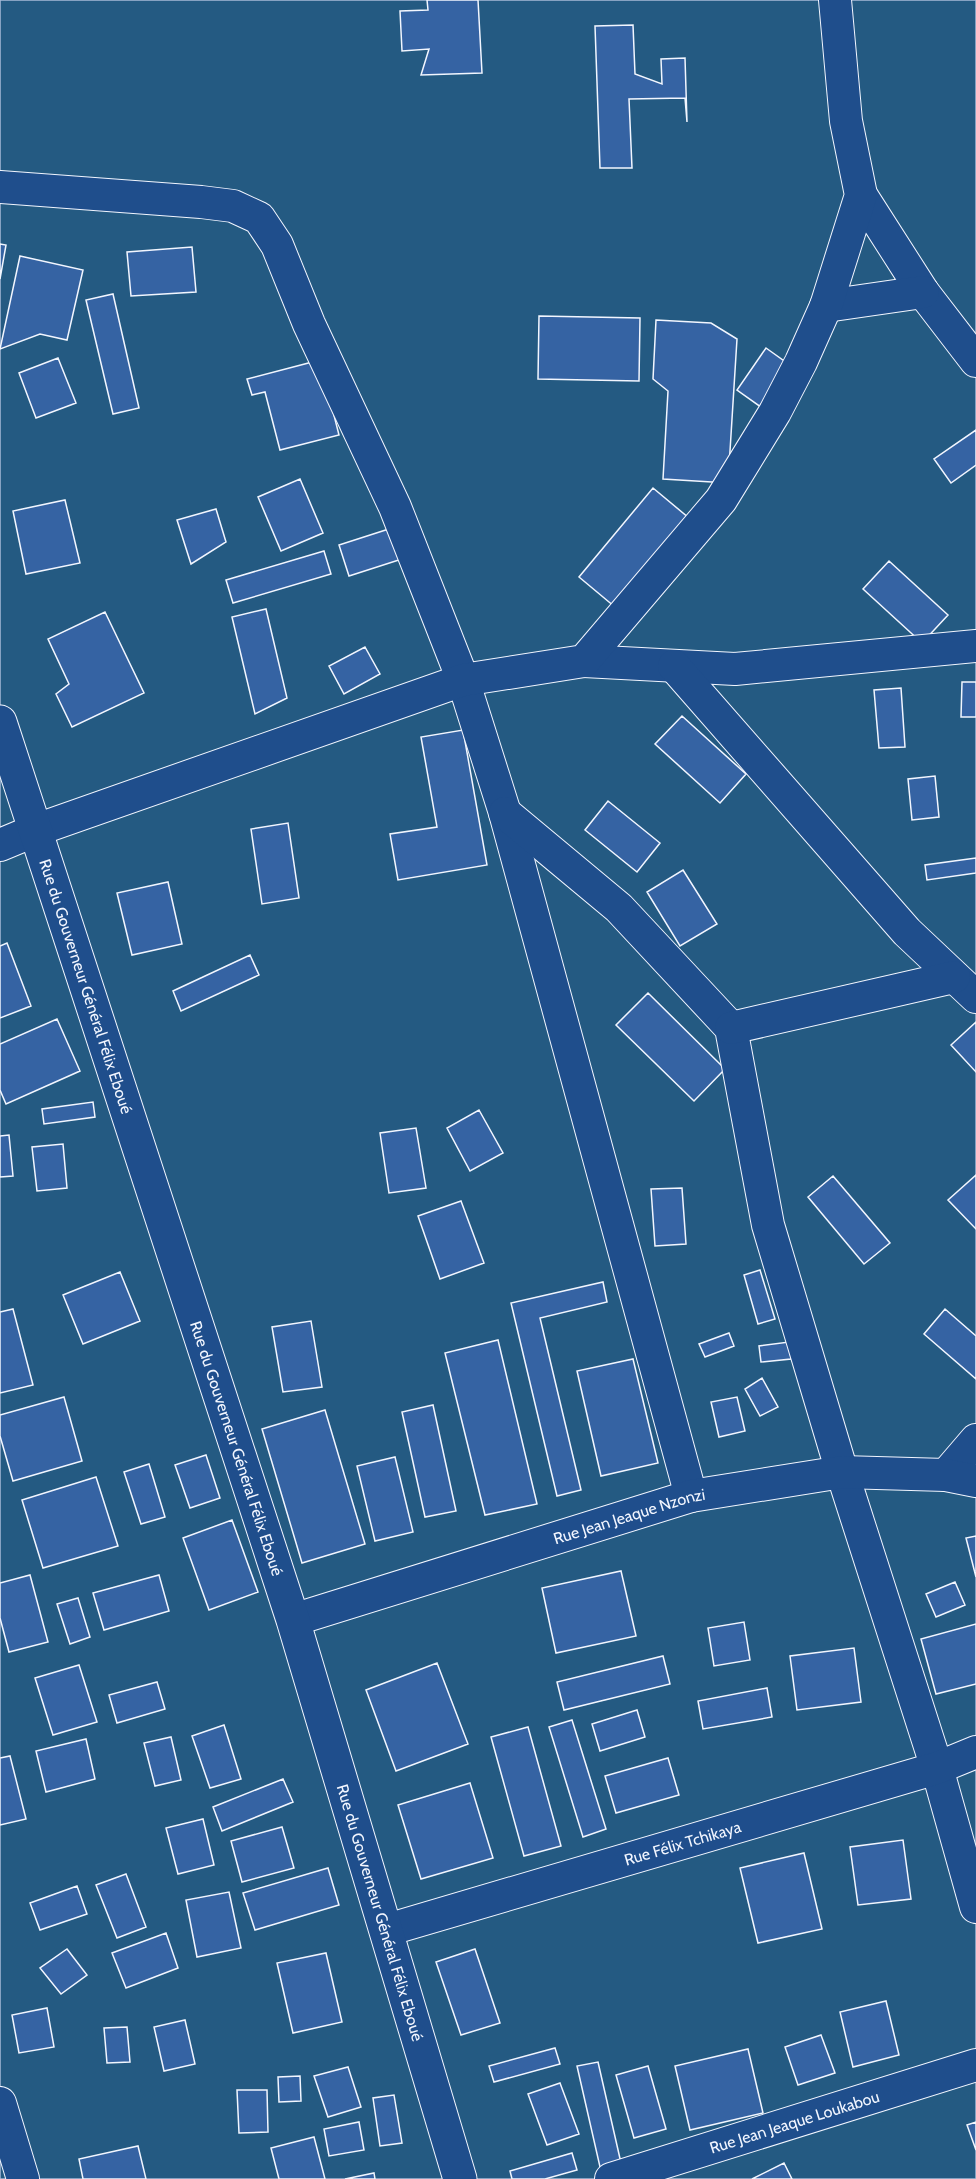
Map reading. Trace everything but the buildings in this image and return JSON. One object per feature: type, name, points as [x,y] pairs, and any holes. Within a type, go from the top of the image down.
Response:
[{"type":"main road","name":"Rue du Gouverneur Général Félix Eboué","points":[[0,722],[293,1620],[460,2179]]},
{"type":"street","points":[[835,0],[846,121],[861,195],[923,292],[976,361]]},
{"type":"street","points":[[0,187],[233,206],[259,218],[277,245],[319,346],[395,507],[463,680],[505,813],[691,1496]]},
{"type":"street","points":[[584,661],[721,500],[775,412],[826,306],[861,195]]},
{"type":"street","points":[[826,306],[923,292]]},
{"type":"street","points":[[0,845],[36,830],[463,680],[584,661],[735,669],[976,646]]},
{"type":"street","points":[[674,666],[907,932],[965,987]]},
{"type":"street","points":[[505,813],[619,908],[731,1028],[768,1225],[842,1472],[937,1768],[976,1907]]},
{"type":"street","points":[[731,1028],[965,987]]},
{"type":"street","points":[[961,1478],[976,1440]]},
{"type":"street","name":"Rue Jean Jeaque Nzonzi","points":[[293,1620],[691,1496],[842,1472],[961,1478]]},
{"type":"street","name":"Rue Félix Tchikaya","points":[[387,1930],[937,1768],[976,1752]]},
{"type":"street","name":"Rue Jean Jeaque Loukabou","points":[[611,2179],[976,2065]]},
{"type":"street","points":[[0,2103],[23,2179]]},
{"type":"shaded area","points":[[0,0],[976,0],[976,2179],[0,2179]]}]
